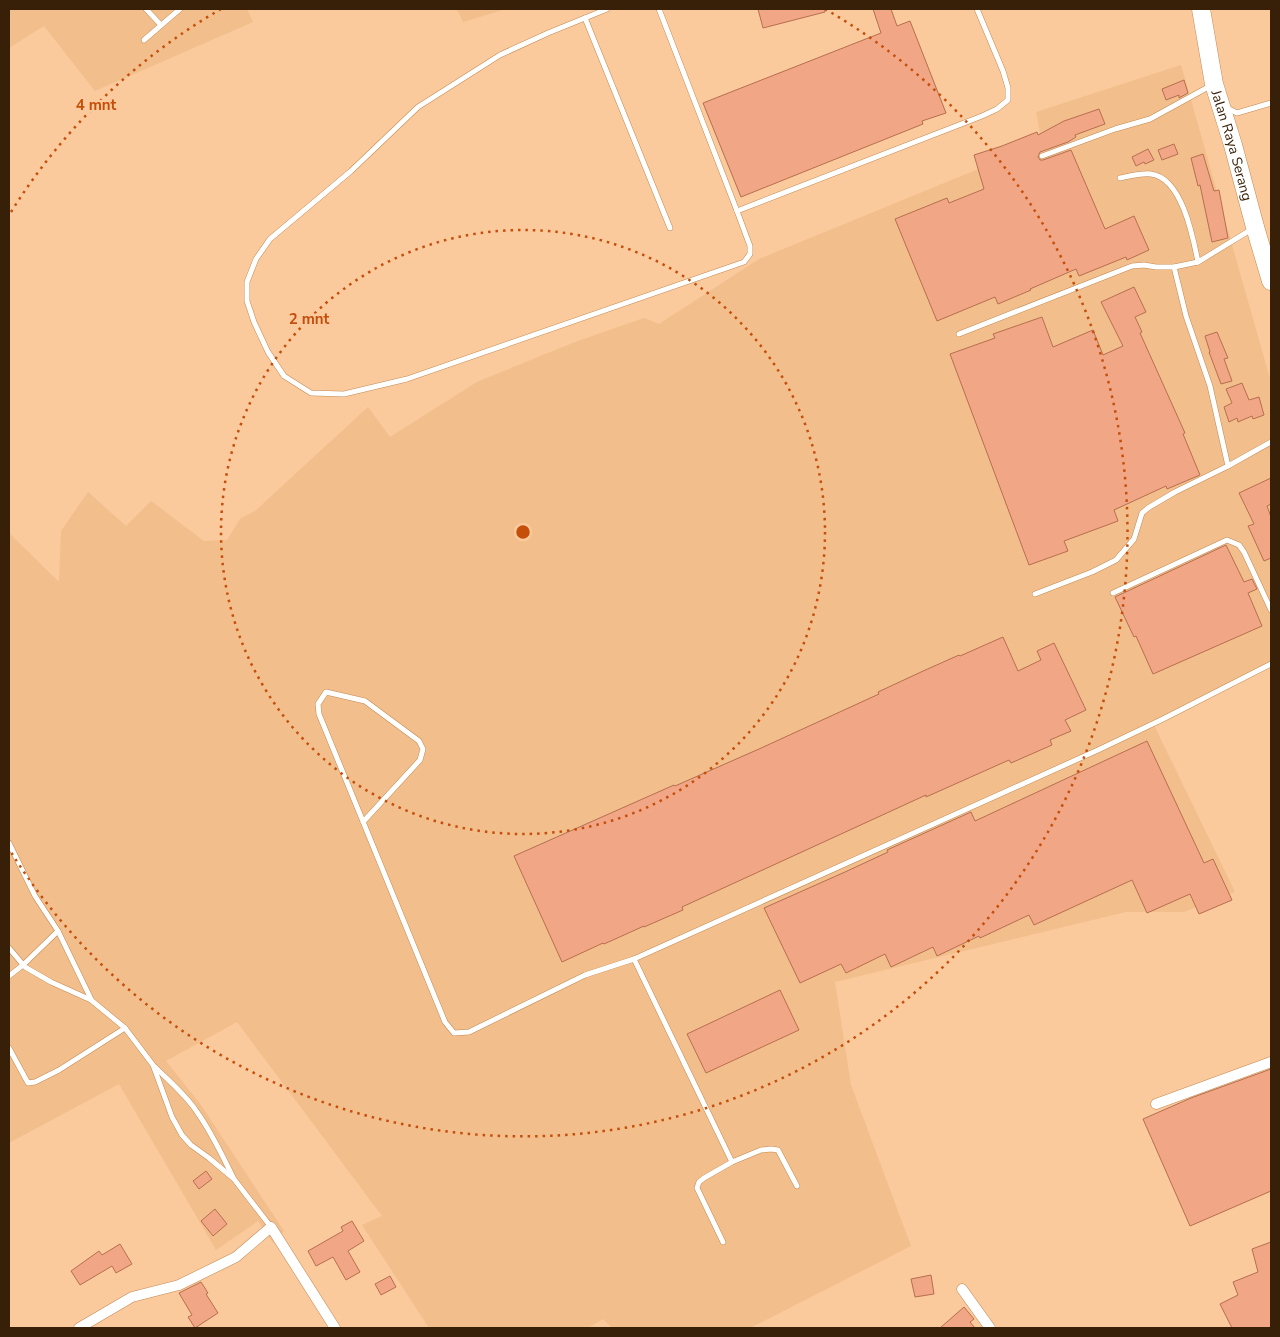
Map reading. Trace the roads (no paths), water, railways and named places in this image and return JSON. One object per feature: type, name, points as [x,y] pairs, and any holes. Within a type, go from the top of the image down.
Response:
[{"type":"highway","name":"Jalan Raya Serang","points":[[1201,9],[1214,84],[1271,281]]},
{"type":"street","points":[[1156,1104],[1271,1062]]},
{"type":"street","points":[[79,1328],[132,1297],[179,1285],[236,1258],[271,1226],[335,1328]]},
{"type":"street","points":[[962,1289],[990,1328]]},
{"type":"lane","points":[[146,9],[161,25]]},
{"type":"lane","points":[[144,40],[180,9]]},
{"type":"lane","points":[[607,9],[500,55],[418,107],[351,171],[270,239],[256,259],[247,282],[247,301],[254,322],[268,352],[284,376],[311,393],[344,394],[407,379],[744,262],[750,254],[750,246],[659,9]]},
{"type":"lane","points":[[737,211],[973,120],[997,109],[1008,100],[1008,88],[1003,71],[977,9]]},
{"type":"lane","points":[[585,18],[670,228]]},
{"type":"lane","points":[[1042,156],[1115,129],[1150,119],[1214,84]]},
{"type":"lane","points":[[1221,105],[1237,113],[1271,103]]},
{"type":"lane","points":[[1120,178],[1137,174],[1153,174],[1165,180],[1178,195],[1193,239],[1198,262]]},
{"type":"lane","points":[[959,334],[1132,266],[1174,267],[1198,262],[1255,227]]},
{"type":"lane","points":[[1174,267],[1186,316],[1210,386],[1228,466]]},
{"type":"lane","points":[[1035,594],[1092,572],[1116,560],[1134,539],[1142,513],[1148,508],[1271,442]]},
{"type":"lane","points":[[1113,593],[1227,540],[1239,544],[1271,610]]},
{"type":"lane","points":[[363,822],[420,760],[423,749],[418,741],[365,701],[326,692],[318,704],[319,714],[363,822],[445,1022],[454,1033],[469,1032],[585,975],[634,959],[1163,720],[1271,664]]},
{"type":"lane","points":[[9,843],[35,896],[58,931],[91,1000]]},
{"type":"lane","points":[[9,976],[23,966],[58,931]]},
{"type":"lane","points":[[9,948],[23,966],[51,982],[91,1000],[125,1028],[152,1065],[174,1085],[197,1111],[215,1140],[234,1180]]},
{"type":"lane","points":[[634,959],[732,1162]]},
{"type":"lane","points":[[9,1048],[28,1083],[35,1082],[59,1070],[125,1028]]},
{"type":"lane","points":[[152,1065],[172,1117],[182,1135],[191,1145],[234,1180],[271,1226]]},
{"type":"lane","points":[[723,1242],[697,1188],[699,1182],[704,1178],[732,1162],[762,1150],[771,1149],[778,1150],[797,1186]]}]
